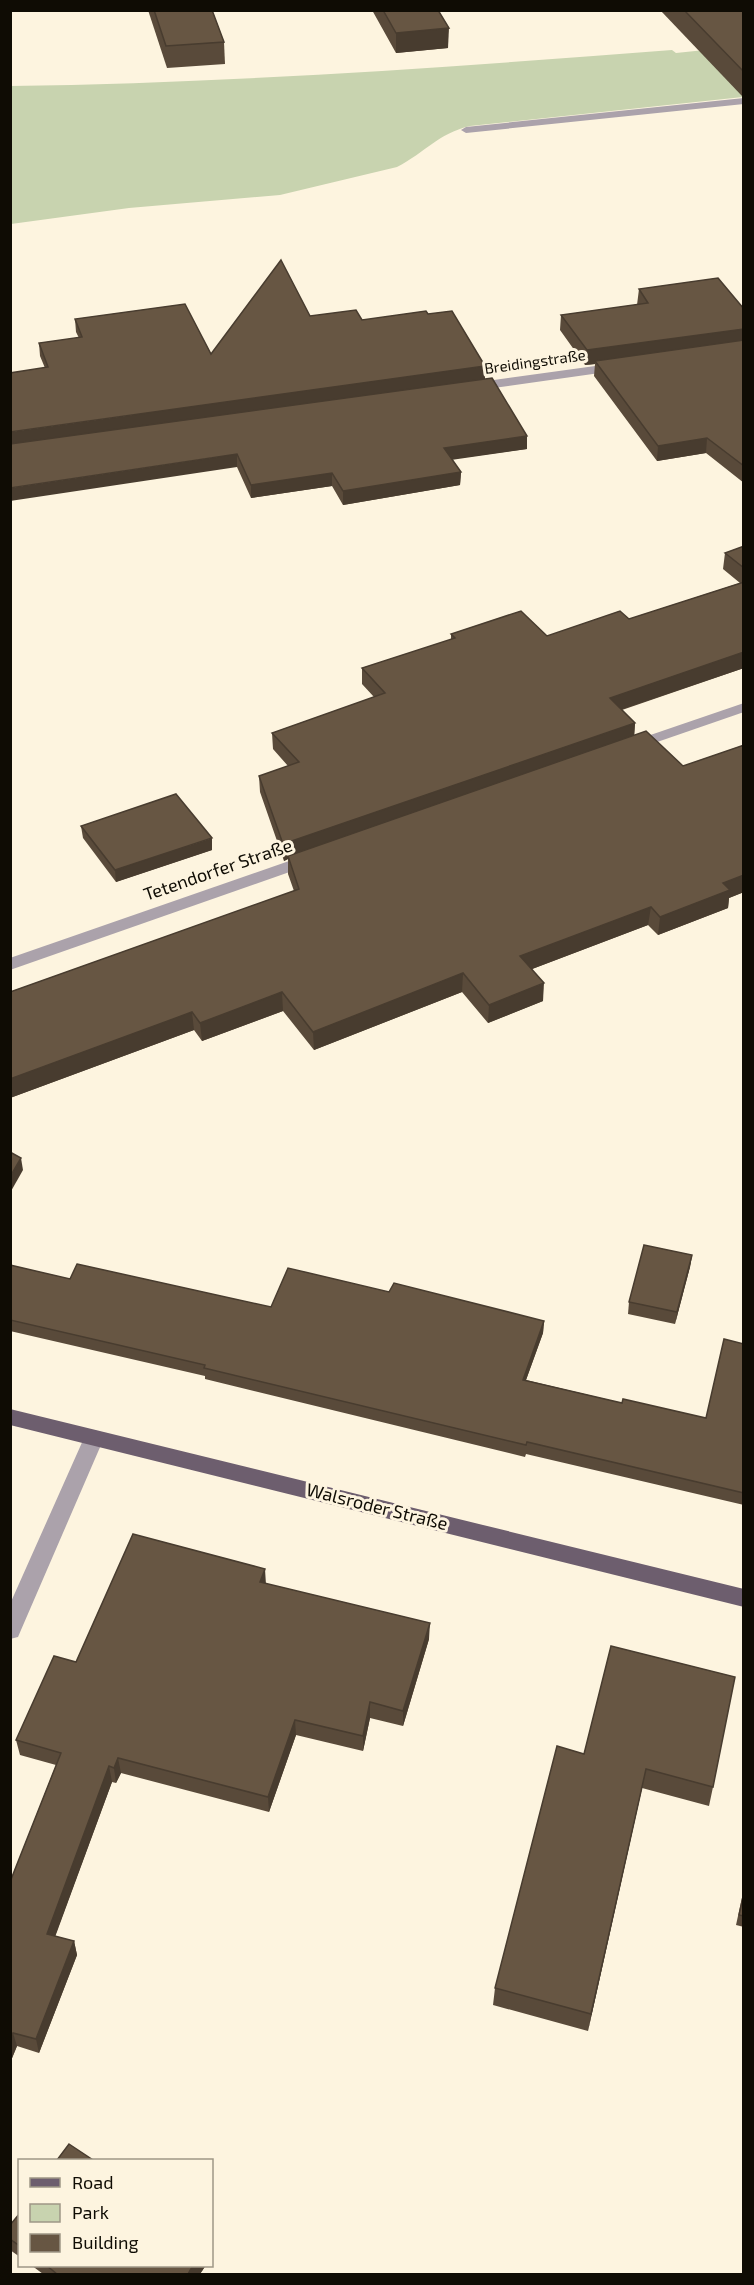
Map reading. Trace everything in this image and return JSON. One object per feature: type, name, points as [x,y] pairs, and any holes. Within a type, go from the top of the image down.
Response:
[{"type":"main road","name":"Walsroder Straße","points":[[10,1417],[744,1598]]},
{"type":"street","points":[[466,130],[744,101]]},
{"type":"street","name":"Breidingstraße","points":[[460,389],[625,366]]},
{"type":"street","points":[[619,750],[744,706]]},
{"type":"street","name":"Tetendorfer Straße","points":[[10,964],[326,853]]},
{"type":"street","points":[[10,1630],[94,1438]]},
{"type":"green space","points":[[743,46],[743,97],[470,126],[440,139],[397,167],[280,195],[129,208],[11,224],[10,86],[259,78],[672,50],[676,53]]},
{"type":"building","points":[[154,10],[212,10],[224,42],[166,46]]},
{"type":"building","points":[[383,10],[438,10],[449,28],[396,33]]},
{"type":"building","points":[[684,10],[742,10],[744,12],[744,72]]},
{"type":"building","points":[[281,260],[310,316],[356,310],[362,320],[426,311],[428,314],[452,311],[485,366],[10,432],[10,373],[48,367],[39,343],[82,337],[75,319],[185,304],[211,354]]},
{"type":"building","points":[[718,278],[744,309],[744,329],[587,350],[561,315],[648,303],[639,289]]},
{"type":"building","points":[[744,340],[744,466],[707,438],[658,446],[595,361]]},
{"type":"building","points":[[492,378],[527,436],[444,448],[461,472],[343,491],[332,473],[251,485],[237,454],[10,488],[10,444]]},
{"type":"building","points":[[744,546],[744,568],[725,553]]},
{"type":"building","points":[[744,582],[744,652],[610,698],[635,723],[283,844],[259,776],[299,762],[272,733],[385,693],[362,668],[455,638],[451,634],[521,611],[547,636],[620,611],[629,619]]},
{"type":"building","points":[[646,731],[683,766],[744,745],[744,875],[723,883],[730,890],[660,917],[651,907],[520,956],[544,983],[489,1005],[463,973],[313,1032],[282,992],[200,1023],[192,1012],[10,1079],[10,992],[299,889],[288,856]]},
{"type":"building","points":[[176,794],[212,838],[115,870],[81,826]]},
{"type":"building","points":[[10,1152],[21,1158],[10,1177]]},
{"type":"building","points":[[644,1245],[692,1255],[677,1312],[629,1302]]},
{"type":"building","points":[[77,1264],[271,1307],[288,1268],[389,1292],[394,1283],[544,1321],[523,1380],[622,1403],[623,1399],[706,1418],[724,1339],[744,1344],[744,1493],[527,1442],[526,1445],[204,1368],[205,1365],[10,1320],[10,1265],[70,1279]]},
{"type":"building","points":[[133,1534],[265,1569],[260,1582],[430,1623],[403,1711],[370,1702],[363,1736],[295,1720],[268,1797],[118,1758],[114,1768],[109,1766],[47,1934],[74,1941],[36,2039],[13,2033],[10,2040],[10,1882],[61,1753],[16,1740],[54,1656],[76,1662]]},
{"type":"building","points":[[611,1646],[735,1677],[713,1787],[646,1769],[591,2014],[495,1988],[557,1746],[584,1754]]},
{"type":"building","points":[[744,1892],[744,1916],[739,1915]]},
{"type":"building","points":[[69,2144],[92,2159],[58,2159]]},
{"type":"building","points":[[18,2215],[18,2245],[10,2239],[10,2225]]},
{"type":"building","points":[[48,2267],[192,2267],[188,2274],[57,2274]]}]
